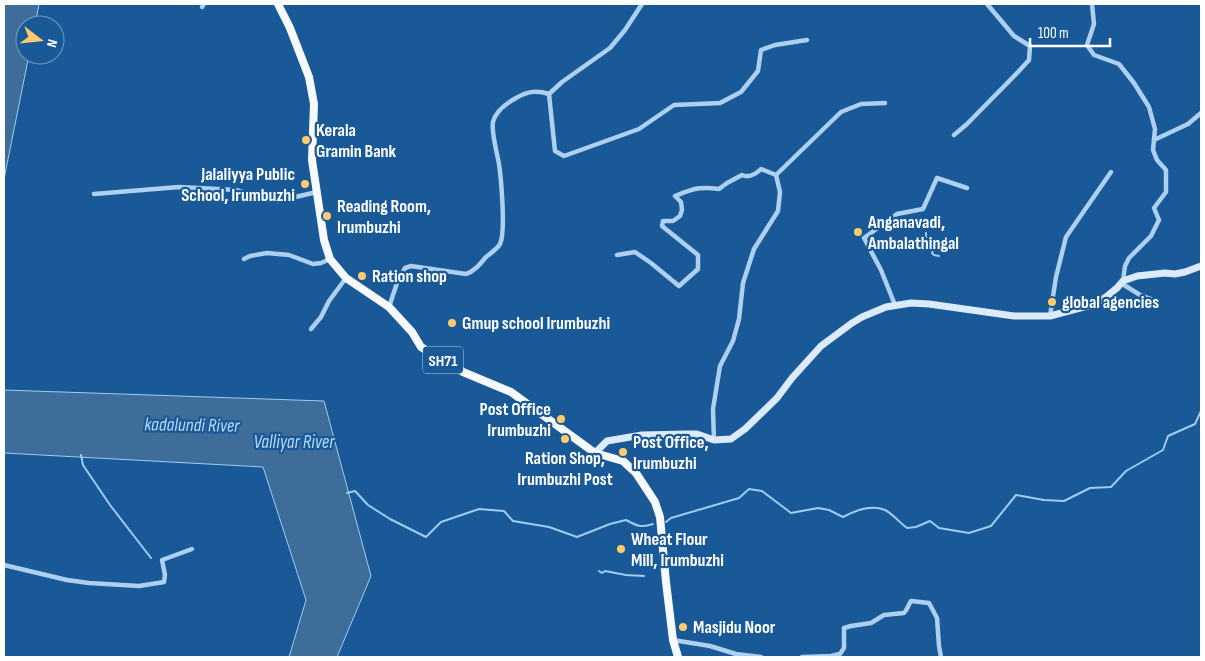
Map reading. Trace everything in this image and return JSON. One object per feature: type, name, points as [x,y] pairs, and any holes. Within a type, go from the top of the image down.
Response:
[{"type":"main road","name":"SH71","points":[[278,4],[290,28],[309,76],[314,104],[312,160],[324,240],[330,259],[346,278],[388,307],[412,332],[421,347],[463,372],[511,392],[596,453],[623,461],[636,474],[655,502],[660,517],[673,640],[678,657]]},
{"type":"main road","points":[[596,453],[607,441],[642,435],[697,434],[714,440],[731,439],[745,429],[777,398],[821,346],[852,323],[876,310],[911,303],[1014,316],[1050,316],[1095,304],[1106,297],[1122,282],[1145,275],[1175,274],[1201,266]]},
{"type":"street","points":[[549,94],[562,82],[610,48],[625,30],[642,4]]},
{"type":"street","points":[[954,135],[1029,60],[1030,46],[1014,36],[986,4]]},
{"type":"street","points":[[1092,4],[1094,24],[1088,45],[1094,55],[1119,64],[1149,107],[1155,130],[1153,150],[1157,160],[1166,170],[1166,192],[1154,208],[1159,220],[1151,236],[1129,258],[1125,266],[1122,282],[1140,296],[1151,299]]},
{"type":"street","points":[[549,94],[555,151],[564,156],[639,129],[674,106],[720,103],[741,92],[753,78],[758,71],[761,50],[775,45],[807,40]]},
{"type":"street","points":[[388,307],[404,268],[411,266],[466,274],[472,272],[499,246],[503,229],[501,175],[493,122],[496,114],[505,104],[522,94],[538,91],[549,94]]},
{"type":"street","points":[[776,175],[841,112],[861,104],[885,103]]},
{"type":"street","points":[[1154,140],[1188,124],[1201,113]]},
{"type":"street","points":[[617,255],[635,252],[679,286],[698,269],[698,255],[662,226],[663,221],[673,221],[680,216],[682,210],[681,202],[675,196],[696,188],[719,189],[742,175],[746,177],[757,174],[761,169],[776,175]]},
{"type":"street","points":[[1050,316],[1056,277],[1066,237],[1110,172]]},
{"type":"street","points":[[714,440],[713,409],[720,366],[733,342],[743,283],[754,249],[778,210],[780,192],[776,175]]},
{"type":"street","points":[[895,305],[881,270],[864,238],[897,214],[923,209],[937,178],[967,188]]},
{"type":"street","points":[[94,194],[179,187],[236,190],[278,201],[317,192]]},
{"type":"street","points":[[244,259],[267,253],[289,255],[313,264],[330,259]]},
{"type":"street","points":[[311,329],[346,278]]},
{"type":"street","points":[[4,565],[89,584],[139,586],[164,582],[165,575],[162,560],[192,549]]},
{"type":"street","points":[[802,657],[840,654],[844,648],[844,628],[871,623],[884,615],[904,613],[911,601],[929,603],[936,618],[941,657]]},
{"type":"street","points":[[673,640],[710,646],[736,654],[762,657]]},
{"type":"water","points":[[4,4],[39,4],[37,15],[15,15],[15,65],[27,65],[4,179]]},
{"type":"water","name":"Valliyar River","points":[[4,390],[324,401],[371,576],[337,657],[289,657],[306,600],[263,467],[4,453]]},
{"type":"waterway","points":[[926,233],[926,241],[931,245],[932,253],[939,256]]},
{"type":"waterway","points":[[666,522],[671,518],[739,498],[749,489],[762,491],[791,513],[818,508],[829,510],[843,517],[858,510],[880,508],[888,512],[907,528],[916,527],[930,521],[939,528],[969,533],[991,526],[1016,495],[1064,501],[1090,488],[1111,487],[1126,471],[1163,450],[1168,436],[1195,424],[1201,411]]},
{"type":"waterway","points":[[81,455],[83,465],[110,505],[151,558]]},
{"type":"waterway","points":[[347,493],[355,491],[368,505],[390,519],[426,537],[441,522],[479,509],[504,511],[513,521],[549,527],[577,537],[626,520],[639,526],[653,524]]},
{"type":"waterway","points":[[599,571],[602,573],[605,571],[644,576]]},
{"type":"place","name":"Kerala Gramin Bank","points":[[306,140]]},
{"type":"place","name":"Jalaliyya Public School, Irumbuzhi","points":[[305,184]]},
{"type":"place","name":"Reading Room, Irumbuzhi","points":[[327,216]]},
{"type":"place","name":"Anganavadi, Ambalathingal","points":[[858,232]]},
{"type":"place","name":"Ration shop","points":[[362,276]]},
{"type":"place","name":"global agencies","points":[[1052,302]]},
{"type":"place","name":"Gmup school Irumbuzhi","points":[[452,323]]},
{"type":"place","name":"Post Office Irumbuzhi","points":[[561,419]]},
{"type":"place","name":"Ration Shop, Irumbuzhi Post","points":[[565,439]]},
{"type":"place","name":"Post Office, Irumbuzhi","points":[[623,452]]},
{"type":"place","name":"Wheat Flour Mill, Irumbuzhi","points":[[621,549]]},
{"type":"place","name":"Masjidu Noor","points":[[683,627]]},
{"type":"water label","name":"kadalundi River","points":[[192,424]]}]
